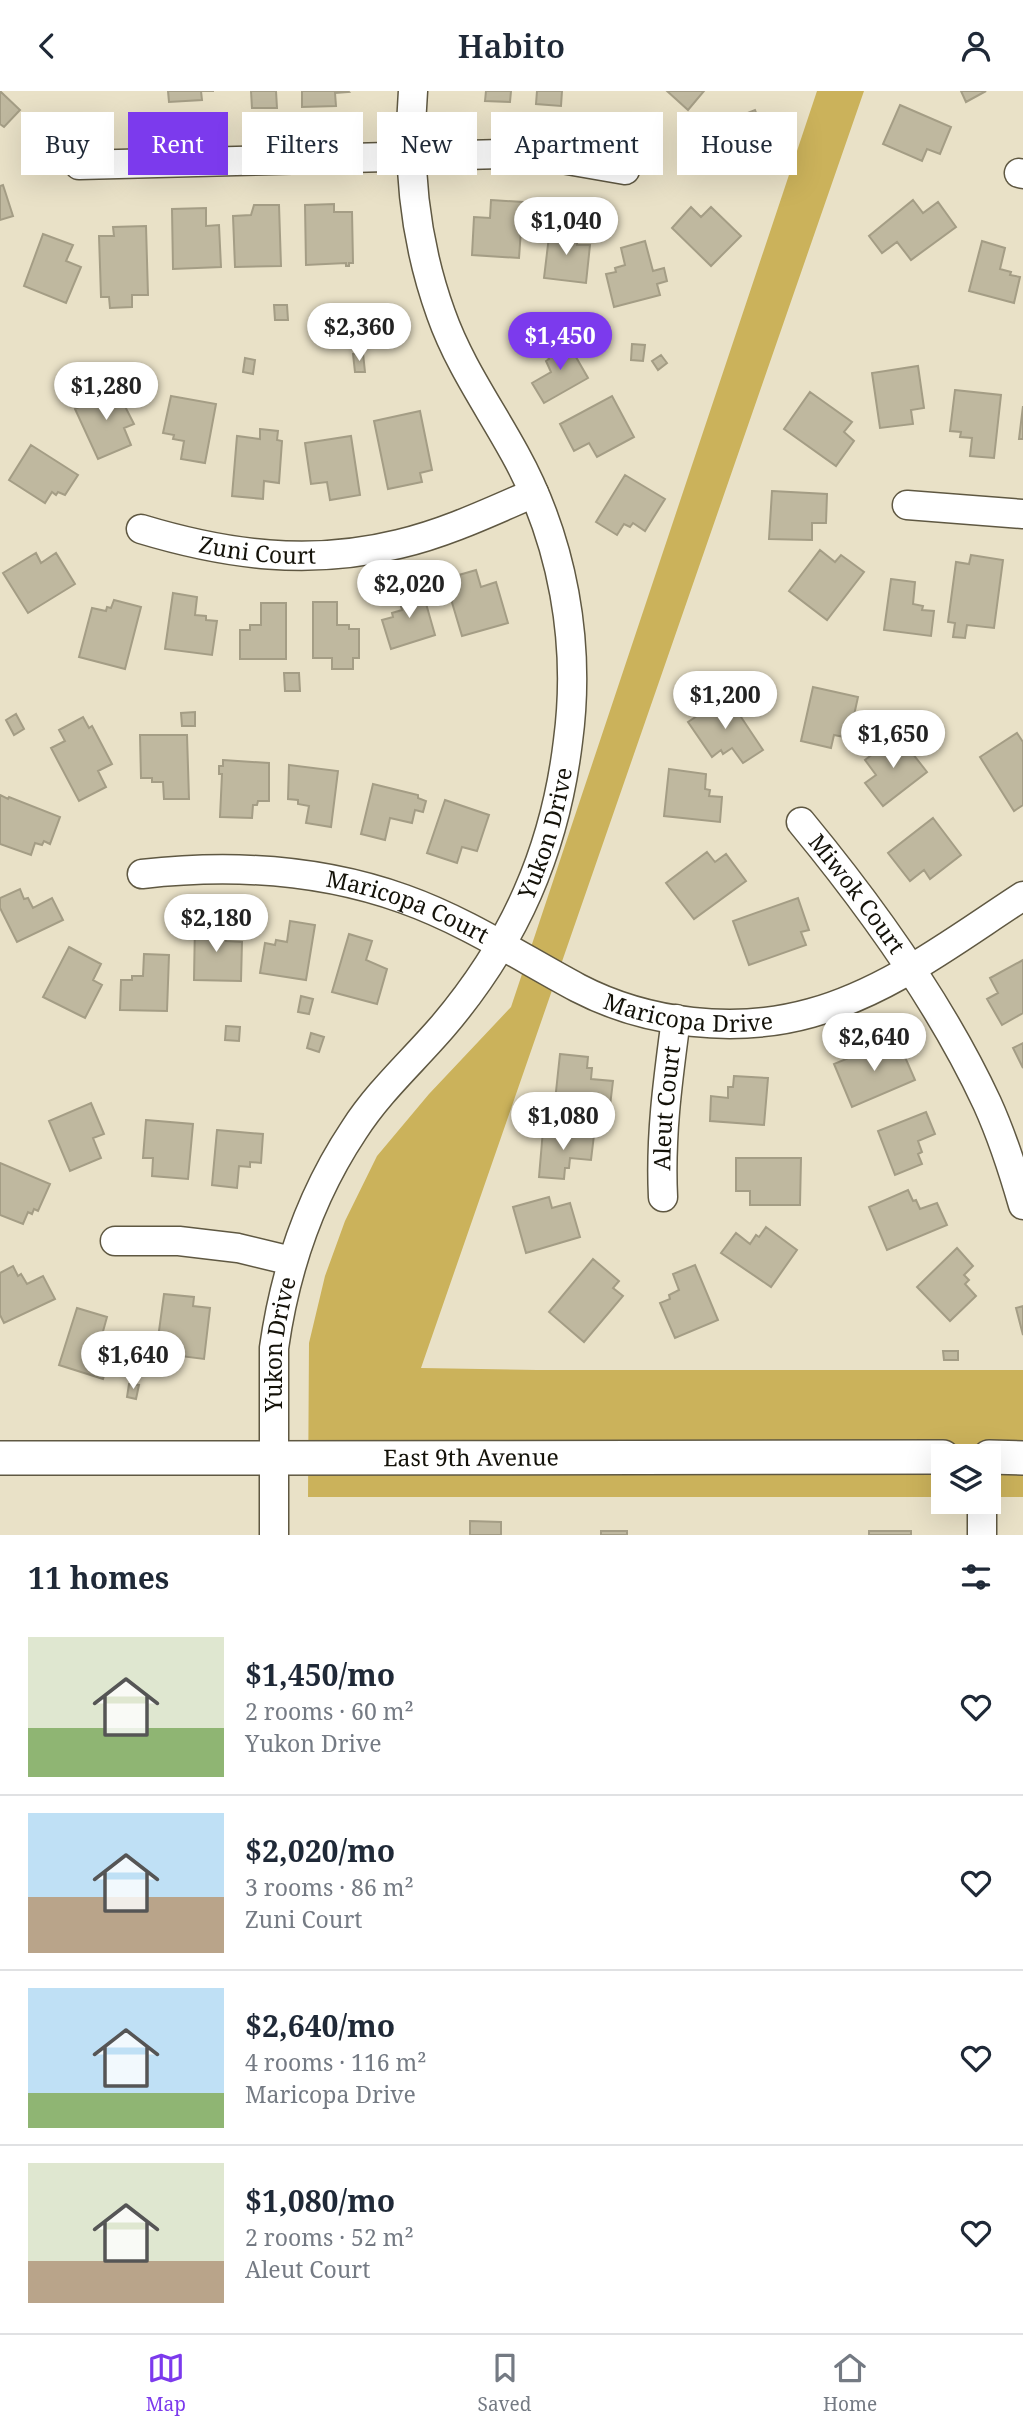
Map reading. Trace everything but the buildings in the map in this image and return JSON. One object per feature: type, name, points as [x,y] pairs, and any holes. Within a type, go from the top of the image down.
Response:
[{"type":"street","name":"Yukon Drive","points":[[412,112],[413,91]]},
{"type":"street","points":[[114,164],[377,156]]},
{"type":"street","name":"Yukon Drive","points":[[274,1535],[274,1348],[292,1261],[303,1229],[327,1176],[354,1130],[389,1084],[441,1029],[474,988],[503,945],[528,895],[547,847],[561,795],[569,737],[571,625],[560,569],[534,493],[517,456],[462,363],[442,316],[426,266],[414,211],[411,175]]},
{"type":"street","name":"Zuni Court","points":[[141,529],[190,544],[242,553],[295,557],[348,553],[399,544],[445,531],[534,493]]},
{"type":"street","points":[[907,505],[1023,514]]},
{"type":"street","name":"Miwok Court","points":[[800,822],[847,878],[910,969],[960,1049],[988,1105],[1010,1161],[1023,1205]]},
{"type":"street","name":"Maricopa Court","points":[[142,874],[239,869],[294,873],[348,883],[402,898],[454,919],[503,945]]},
{"type":"street","name":"Maricopa Drive","points":[[503,945],[580,989],[622,1006],[676,1019],[719,1023],[752,1022],[808,1014],[850,1000],[910,969],[1023,896]]},
{"type":"street","name":"Aleut Court","points":[[663,1197],[664,1106],[676,1019]]},
{"type":"street","points":[[115,1241],[179,1241],[238,1248],[292,1261]]},
{"type":"street","name":"East 9th Avenue","points":[[0,1458],[274,1460],[931,1457]]},
{"type":"street","points":[[1001,1457],[1023,1458]]},
{"type":"street","points":[[982,1514],[982,1535]]},
{"type":"shaded area","points":[[817,91],[864,91],[421,1368],[1023,1370],[1023,1497],[1001,1497],[1001,1444],[931,1444],[931,1497],[308,1497],[309,1343],[325,1276],[345,1221],[377,1156],[429,1094],[511,1007],[789,175],[797,175],[797,151]]}]
